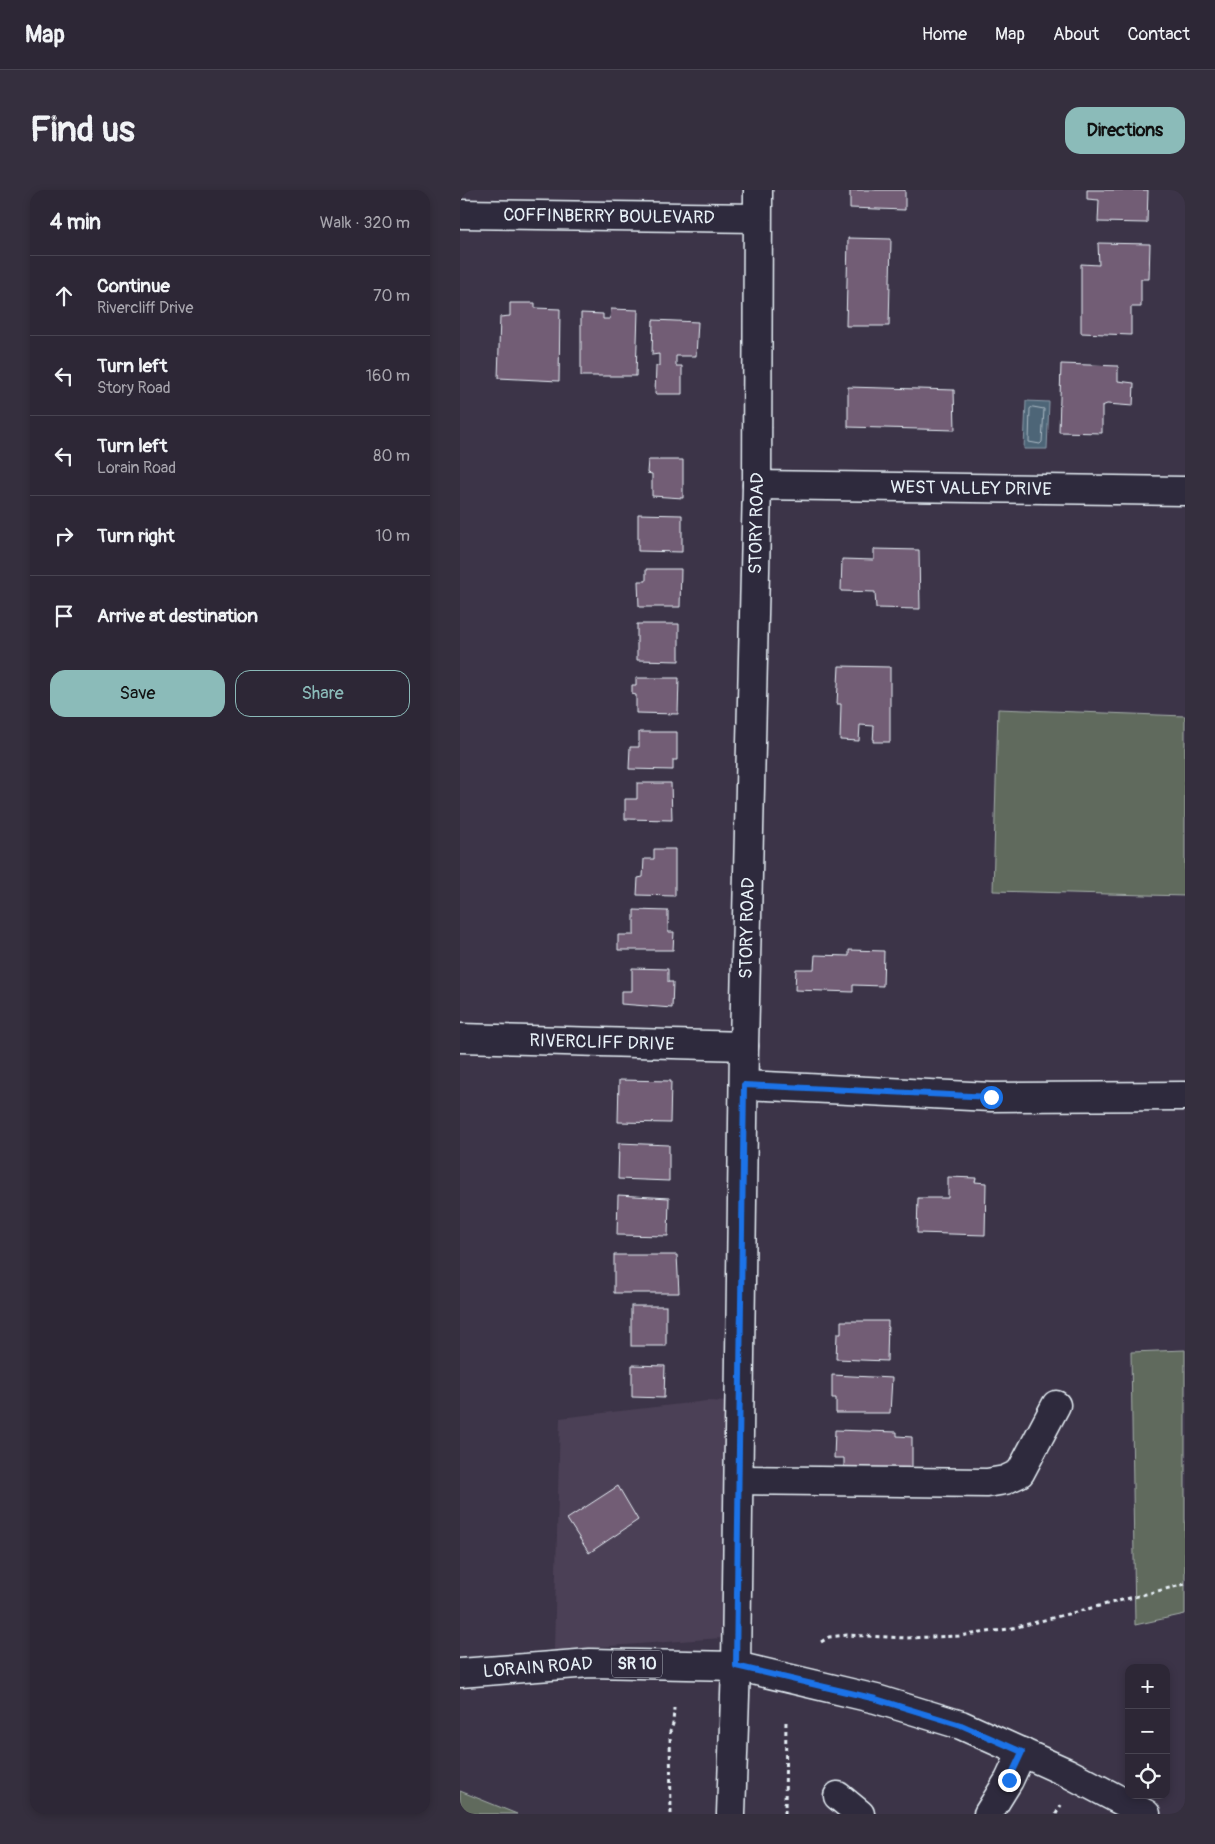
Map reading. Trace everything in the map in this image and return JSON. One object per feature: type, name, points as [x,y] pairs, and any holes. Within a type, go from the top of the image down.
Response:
[{"type":"street","name":"STORY ROAD","points":[[731,1814],[732,1725],[736,1666],[744,1046],[757,485],[758,190]]},
{"type":"street","name":"COFFINBERRY BOULEVARD","points":[[460,214],[757,218]]},
{"type":"street","name":"WEST VALLEY DRIVE","points":[[757,485],[1185,491]]},
{"type":"street","name":"RIVERCLIFF DRIVE","points":[[460,1038],[744,1046]]},
{"type":"street","points":[[744,1085],[991,1097],[1185,1096]]},
{"type":"street","points":[[739,1480],[987,1483],[1005,1480],[1020,1473],[1056,1405]]},
{"type":"street","name":"LORAIN ROAD","points":[[460,1673],[590,1663],[736,1666],[876,1699],[961,1725],[1022,1752],[1137,1809]]},
{"type":"street","points":[[988,1814],[1009,1780],[1022,1752]]},
{"type":"street","points":[[838,1796],[860,1814]]},
{"type":"path","points":[[821,1642],[829,1637],[847,1635],[906,1638],[959,1636],[1009,1629],[1185,1584]]},
{"type":"path","points":[[671,1814],[670,1732],[674,1724],[674,1708]]},
{"type":"path","points":[[785,1814],[786,1719]]},
{"type":"path","points":[[1056,1814],[1061,1805]]},
{"type":"shaded area","points":[[707,1401],[730,1402],[722,1638],[554,1650],[560,1418]]},
{"type":"green space","points":[[998,709],[1185,716],[1185,896],[993,891]]},
{"type":"green space","points":[[1185,1350],[1185,1614],[1135,1625],[1131,1352]]},
{"type":"green space","points":[[460,1791],[517,1814],[460,1814]]},
{"type":"water","points":[[1026,401],[1049,402],[1047,449],[1024,449]]},
{"type":"building","points":[[850,190],[905,190],[905,210],[850,208]]},
{"type":"building","points":[[1087,190],[1148,190],[1147,223],[1098,222],[1099,200],[1087,199]]},
{"type":"building","points":[[848,238],[891,239],[889,326],[846,326]]},
{"type":"building","points":[[1098,243],[1150,244],[1149,279],[1141,279],[1141,307],[1131,307],[1131,335],[1081,333],[1081,264],[1099,265]]},
{"type":"building","points":[[510,303],[535,303],[535,308],[560,309],[559,381],[498,378],[500,317],[510,316]]},
{"type":"building","points":[[611,309],[638,310],[636,376],[581,376],[581,313],[603,314],[603,319],[610,319]]},
{"type":"building","points":[[653,320],[698,322],[696,356],[676,356],[676,366],[682,366],[682,394],[655,394],[656,366],[659,366],[659,354],[652,355]]},
{"type":"building","points":[[1061,364],[1118,366],[1118,381],[1134,383],[1133,406],[1107,404],[1102,406],[1102,433],[1059,432]]},
{"type":"building","points":[[848,387],[954,390],[955,430],[848,427]]},
{"type":"building","points":[[648,460],[683,460],[683,498],[652,496],[652,474],[647,473]]},
{"type":"building","points":[[638,514],[682,515],[682,552],[638,551]]},
{"type":"building","points":[[874,549],[919,550],[920,609],[876,608],[875,592],[841,591],[842,559],[874,560]]},
{"type":"building","points":[[646,569],[681,569],[680,607],[639,607],[638,581],[646,581]]},
{"type":"building","points":[[637,624],[679,624],[679,661],[637,660]]},
{"type":"building","points":[[839,666],[890,667],[890,742],[873,742],[874,726],[860,725],[859,741],[840,740],[841,704],[837,704]]},
{"type":"building","points":[[636,678],[679,678],[678,714],[636,713],[636,695],[632,694],[632,685],[636,685]]},
{"type":"building","points":[[639,732],[677,732],[677,760],[673,760],[673,770],[629,769],[630,747],[639,747]]},
{"type":"building","points":[[637,783],[671,783],[672,820],[625,819],[625,799],[637,799]]},
{"type":"building","points":[[654,849],[675,849],[675,896],[637,895],[638,878],[643,877],[644,859],[654,859]]},
{"type":"building","points":[[634,910],[668,911],[668,932],[674,932],[673,950],[618,950],[618,935],[634,935]]},
{"type":"building","points":[[849,950],[884,951],[883,986],[853,985],[853,992],[795,990],[796,969],[814,969],[815,955],[849,956]]},
{"type":"building","points":[[632,968],[668,969],[668,982],[673,982],[672,1008],[621,1004],[621,991],[632,991]]},
{"type":"building","points":[[619,1080],[671,1081],[670,1123],[618,1122]]},
{"type":"building","points":[[619,1143],[669,1145],[669,1181],[618,1179]]},
{"type":"building","points":[[948,1177],[976,1178],[975,1182],[986,1183],[985,1235],[917,1233],[918,1198],[948,1198]]},
{"type":"building","points":[[618,1195],[669,1198],[668,1236],[617,1235]]},
{"type":"building","points":[[614,1255],[677,1255],[679,1293],[614,1293]]},
{"type":"building","points":[[631,1306],[666,1306],[666,1346],[631,1346]]},
{"type":"building","points":[[841,1321],[888,1321],[887,1361],[836,1359],[837,1334],[841,1334]]},
{"type":"building","points":[[632,1365],[665,1366],[664,1398],[632,1397]]},
{"type":"building","points":[[832,1375],[892,1378],[890,1413],[836,1413],[836,1398],[832,1398]]},
{"type":"building","points":[[835,1430],[897,1432],[897,1436],[912,1437],[912,1468],[844,1474],[844,1458],[834,1458]]},
{"type":"building","points":[[618,1486],[638,1520],[589,1553],[567,1519]]},
{"type":"route","points":[[991,1097],[744,1085],[736,1666],[876,1699],[961,1725],[1022,1752],[1009,1780]]}]
